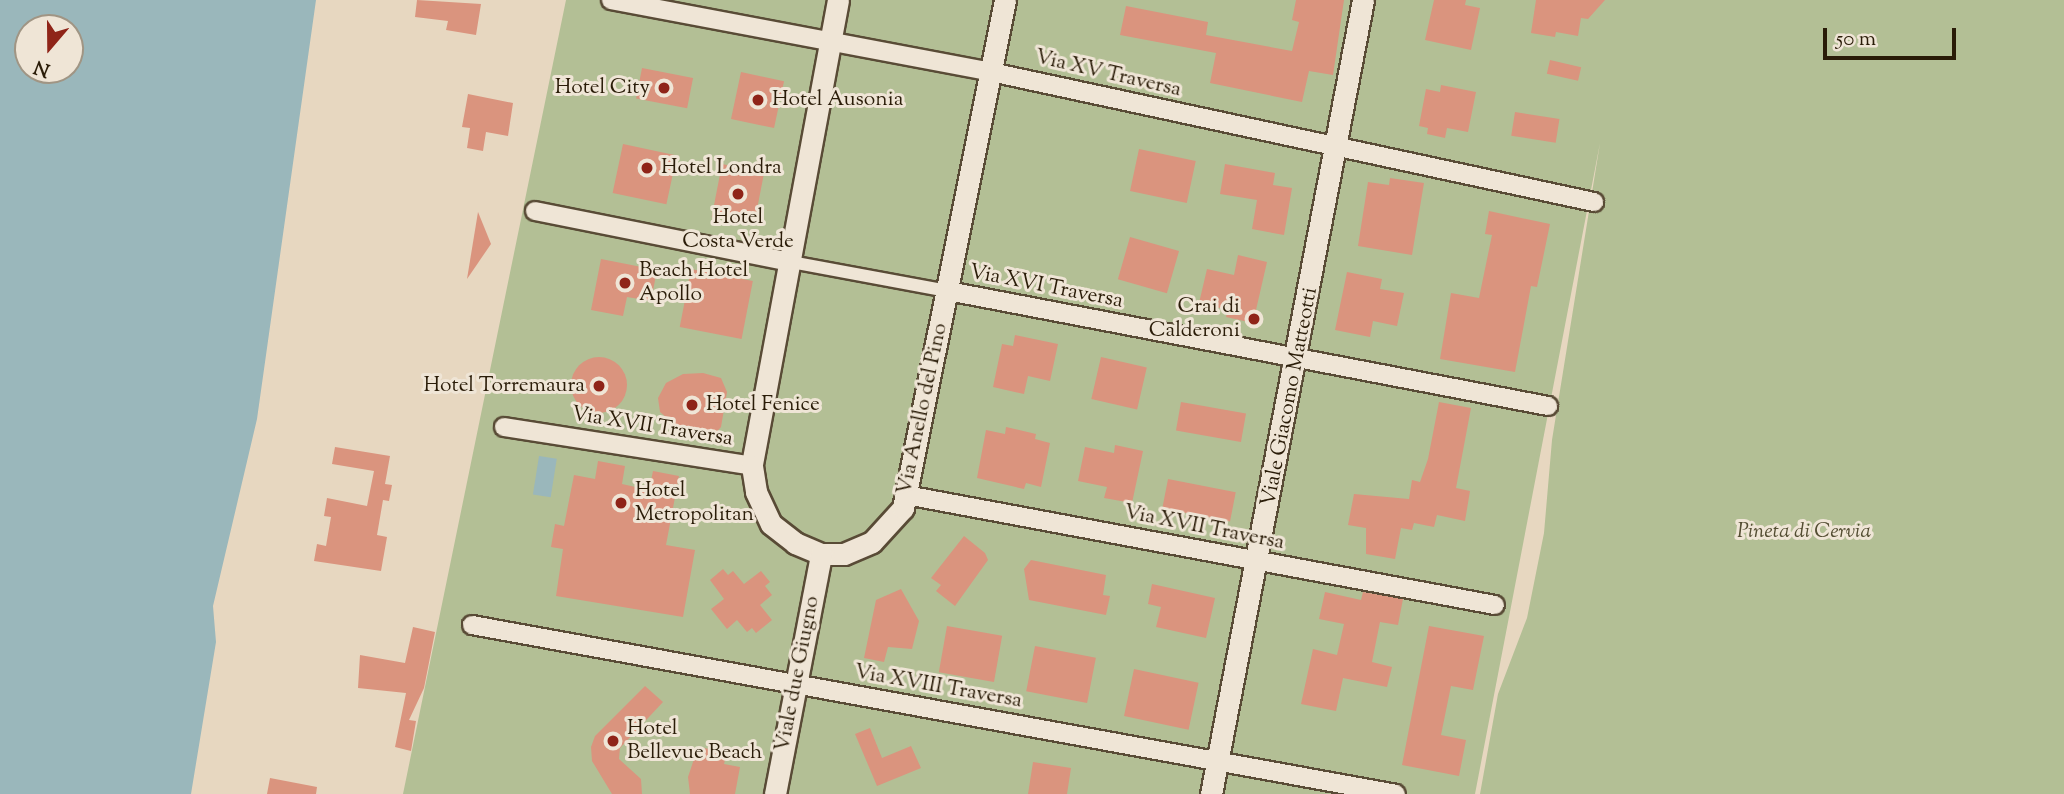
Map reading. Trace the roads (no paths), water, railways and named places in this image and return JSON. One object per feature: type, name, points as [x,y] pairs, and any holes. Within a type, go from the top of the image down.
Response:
[{"type":"street","name":"Via XV Traversa","points":[[611,0],[991,72],[1594,202]]},
{"type":"street","points":[[821,554],[795,543],[771,524],[756,492],[752,466],[838,0]]},
{"type":"street","name":"Via Anello del Pino","points":[[821,554],[844,554],[884,534],[906,495],[1005,0]]},
{"type":"street","name":"Viale Giacomo Matteotti","points":[[1211,794],[1259,561],[1363,0]]},
{"type":"street","name":"Via XVI Traversa","points":[[535,211],[1548,406]]},
{"type":"street","name":"Via XVII Traversa","points":[[504,427],[752,466]]},
{"type":"street","name":"Via XVII Traversa","points":[[906,495],[1495,605]]},
{"type":"street","name":"Viale due Giugno","points":[[775,794],[821,554]]},
{"type":"street","name":"Via XVIII Traversa","points":[[471,625],[1396,794]]},
{"type":"water","points":[[0,0],[316,0],[257,419],[213,606],[216,642],[191,794],[0,794]]},
{"type":"water","points":[[539,456],[557,459],[551,497],[533,495]]},
{"type":"place","name":"Hotel City","points":[[664,88]]},
{"type":"place","name":"Hotel Ausonia","points":[[758,100]]},
{"type":"place","name":"Hotel Londra","points":[[647,168]]},
{"type":"place","name":"Hotel Costa Verde","points":[[738,194]]},
{"type":"place","name":"Beach Hotel Apollo","points":[[625,283]]},
{"type":"place","name":"Crai di Calderoni","points":[[1254,319]]},
{"type":"place","name":"Hotel Torremaura","points":[[599,386]]},
{"type":"place","name":"Hotel Fenice","points":[[692,405]]},
{"type":"place","name":"Hotel Metropolitan","points":[[621,503]]},
{"type":"place","name":"Hotel Bellevue Beach","points":[[613,741]]},
{"type":"park label","name":"Pineta di Cervia","points":[[1804,532]]}]
